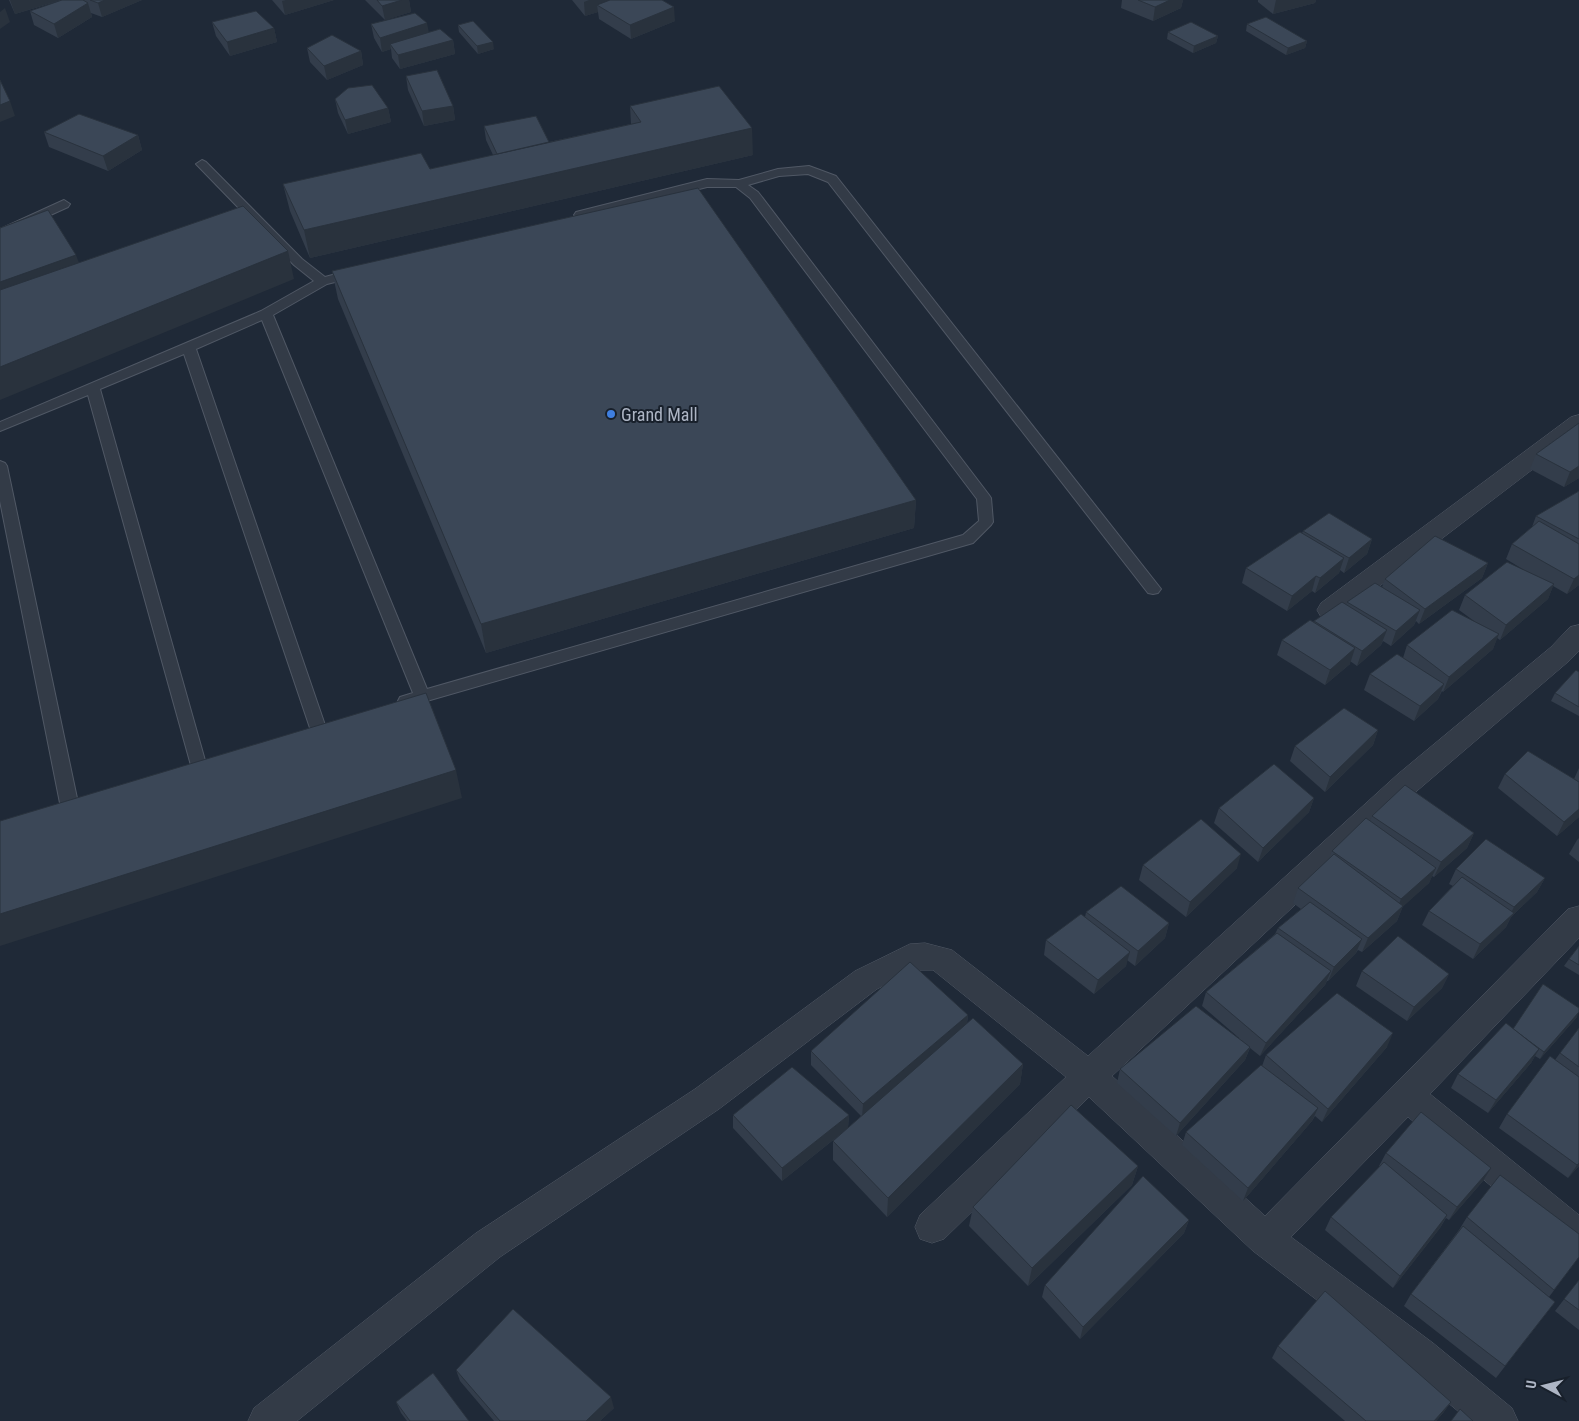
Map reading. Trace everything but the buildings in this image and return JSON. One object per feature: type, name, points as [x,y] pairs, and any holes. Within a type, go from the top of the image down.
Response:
[{"type":"street","points":[[1330,610],[1579,422]]},
{"type":"street","points":[[932,1227],[1089,1076],[1408,782],[1573,651]]},
{"type":"street","points":[[1265,1239],[1329,1176],[1406,1095],[1538,981],[1579,918]]},
{"type":"street","points":[[267,1421],[488,1245],[706,1099],[866,980],[910,957],[926,956],[941,959],[1089,1076],[1265,1239],[1420,1356],[1499,1421]]},
{"type":"street","points":[[1406,1095],[1579,1237]]},
{"type":"lane","points":[[202,164],[298,262],[323,281]]},
{"type":"lane","points":[[563,220],[707,183],[739,184],[778,173],[809,170],[832,179],[1152,588]]},
{"type":"lane","points":[[394,705],[968,539],[986,522],[984,498],[754,195],[739,184]]},
{"type":"lane","points":[[0,234],[64,204]]},
{"type":"lane","points":[[0,427],[266,314],[323,281],[371,269]]},
{"type":"lane","points":[[266,314],[422,696]]},
{"type":"lane","points":[[189,348],[318,728]]},
{"type":"lane","points":[[93,388],[198,764]]},
{"type":"lane","points":[[0,466],[69,803]]},
{"type":"lane","points":[[300,733],[337,722]]},
{"type":"lane","points":[[179,770],[216,759]]},
{"type":"lane","points":[[52,808],[88,798]]},
{"type":"place","name":"Grand Mall","points":[[611,414]]}]
